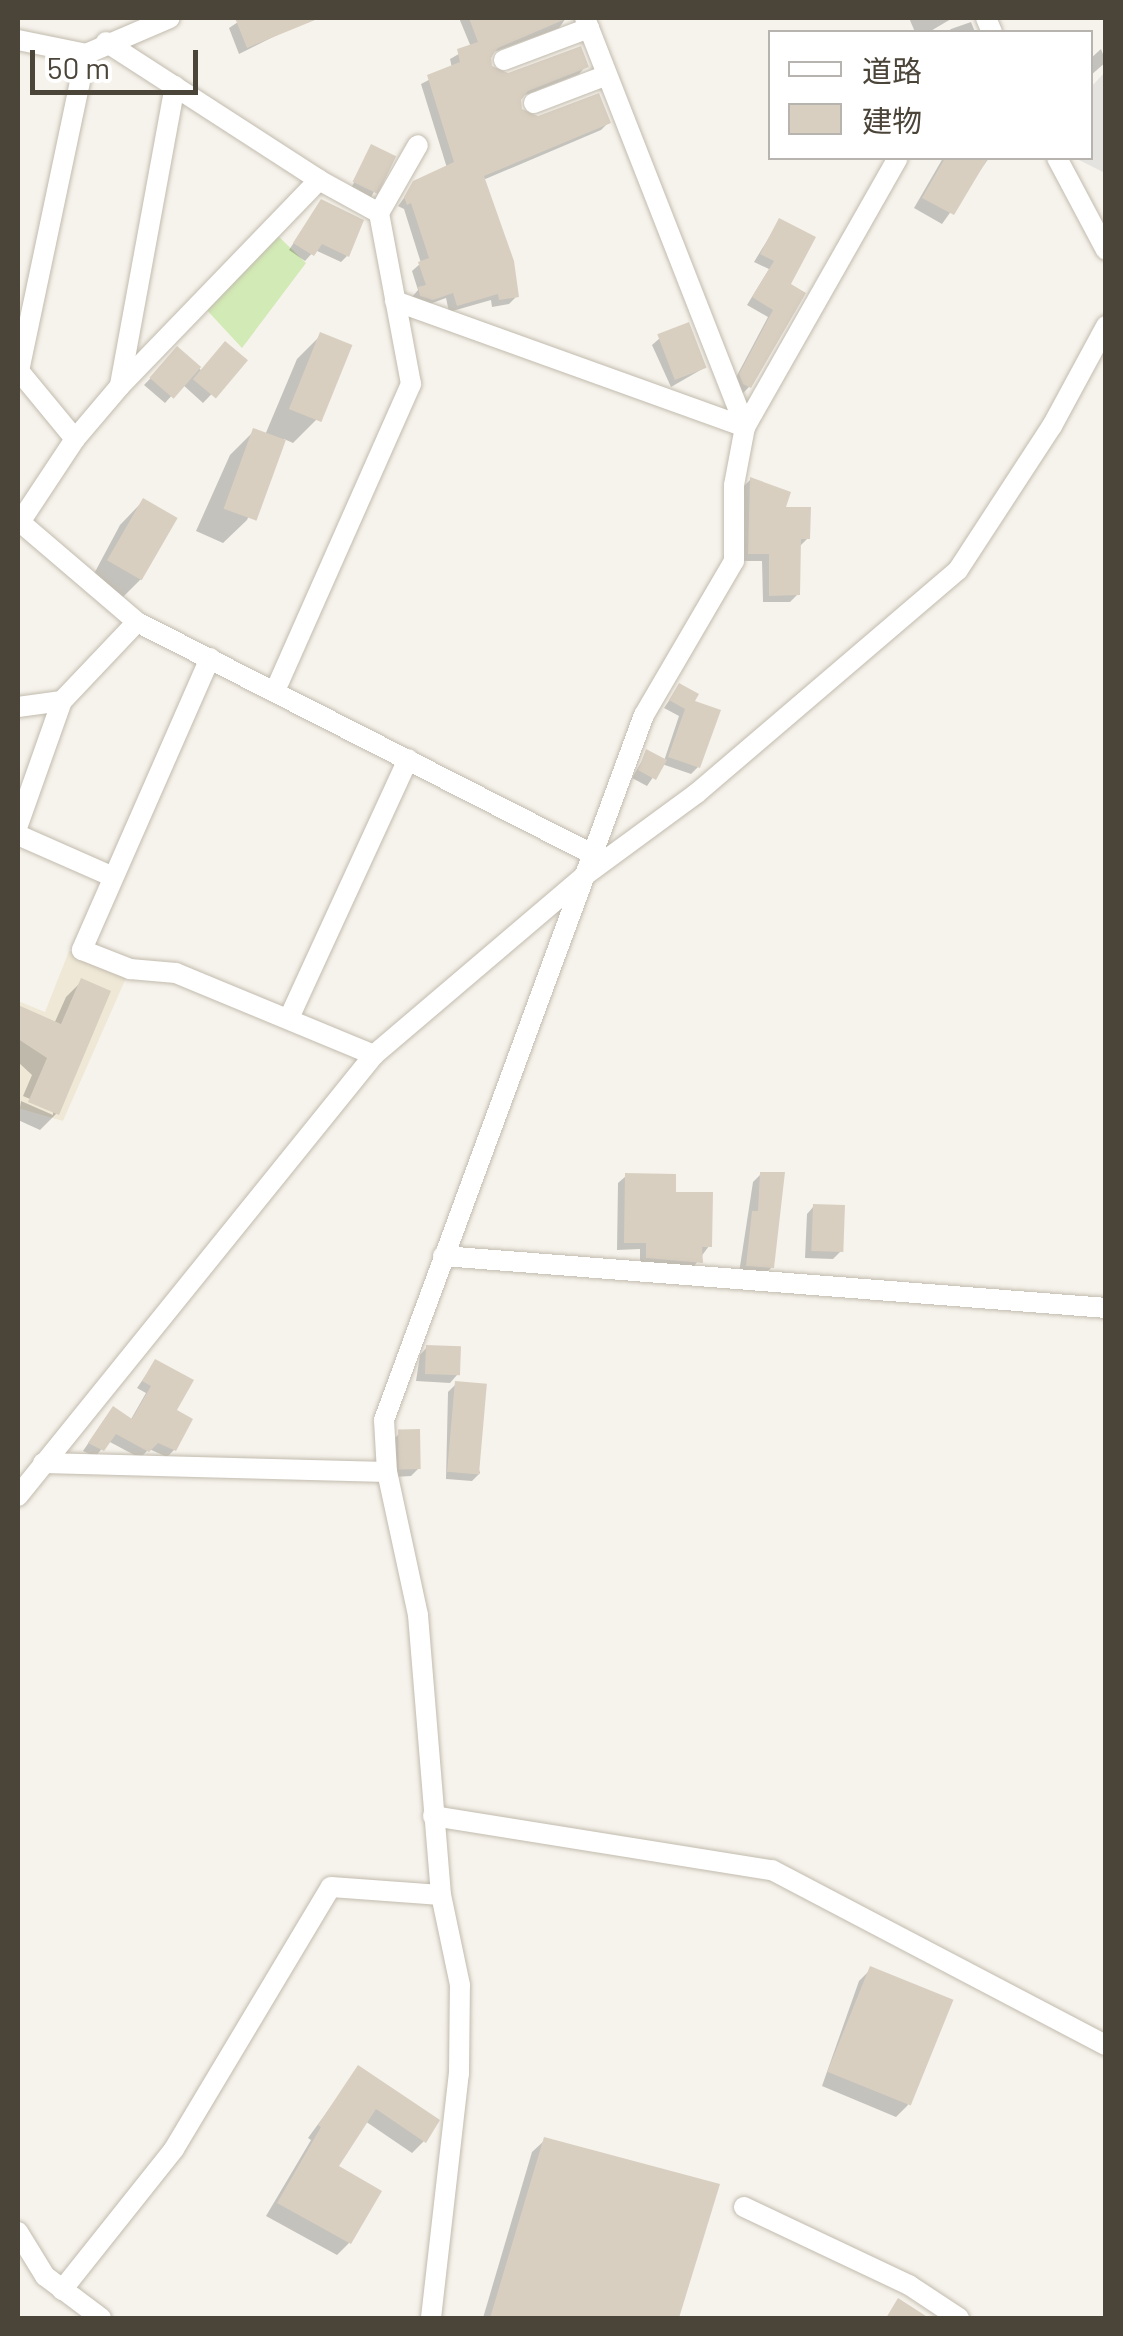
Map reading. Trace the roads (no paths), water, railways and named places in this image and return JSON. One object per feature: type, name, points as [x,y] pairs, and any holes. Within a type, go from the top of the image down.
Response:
[{"type":"street","points":[[18,40],[86,54],[106,42],[170,18]]},
{"type":"street","points":[[504,60],[587,23],[745,427]]},
{"type":"street","points":[[106,42],[319,180],[379,213]]},
{"type":"street","points":[[76,439],[18,371],[86,54]]},
{"type":"street","points":[[534,104],[606,76]]},
{"type":"street","points":[[120,386],[176,86]]},
{"type":"street","points":[[276,689],[411,384],[379,213],[418,145]]},
{"type":"street","points":[[431,2318],[459,2074],[460,1985],[441,1894],[418,1615],[387,1472],[384,1420],[644,715],[734,562],[734,485],[745,427],[897,160]]},
{"type":"street","points":[[1058,160],[1106,250]]},
{"type":"street","points":[[319,180],[120,386],[76,439],[19,524],[137,622],[276,689],[592,854]]},
{"type":"street","points":[[395,301],[745,427]]},
{"type":"street","points":[[18,1496],[374,1054],[584,876],[697,793],[958,570],[1052,426],[1106,326]]},
{"type":"street","points":[[18,824],[62,700],[137,622]]},
{"type":"street","points":[[210,658],[111,876],[82,950],[130,969],[176,973],[374,1054]]},
{"type":"street","points":[[18,707],[62,700]]},
{"type":"street","points":[[288,1018],[408,758]]},
{"type":"street","points":[[18,835],[111,876]]},
{"type":"street","points":[[443,1256],[1106,1308]]},
{"type":"street","points":[[43,1463],[387,1472]]},
{"type":"street","points":[[433,1816],[772,1870],[1106,2045]]},
{"type":"street","points":[[62,2290],[174,2149],[332,1887],[441,1894]]},
{"type":"street","points":[[744,2206],[909,2285],[959,2318]]},
{"type":"street","points":[[18,2232],[45,2276],[101,2318]]}]
